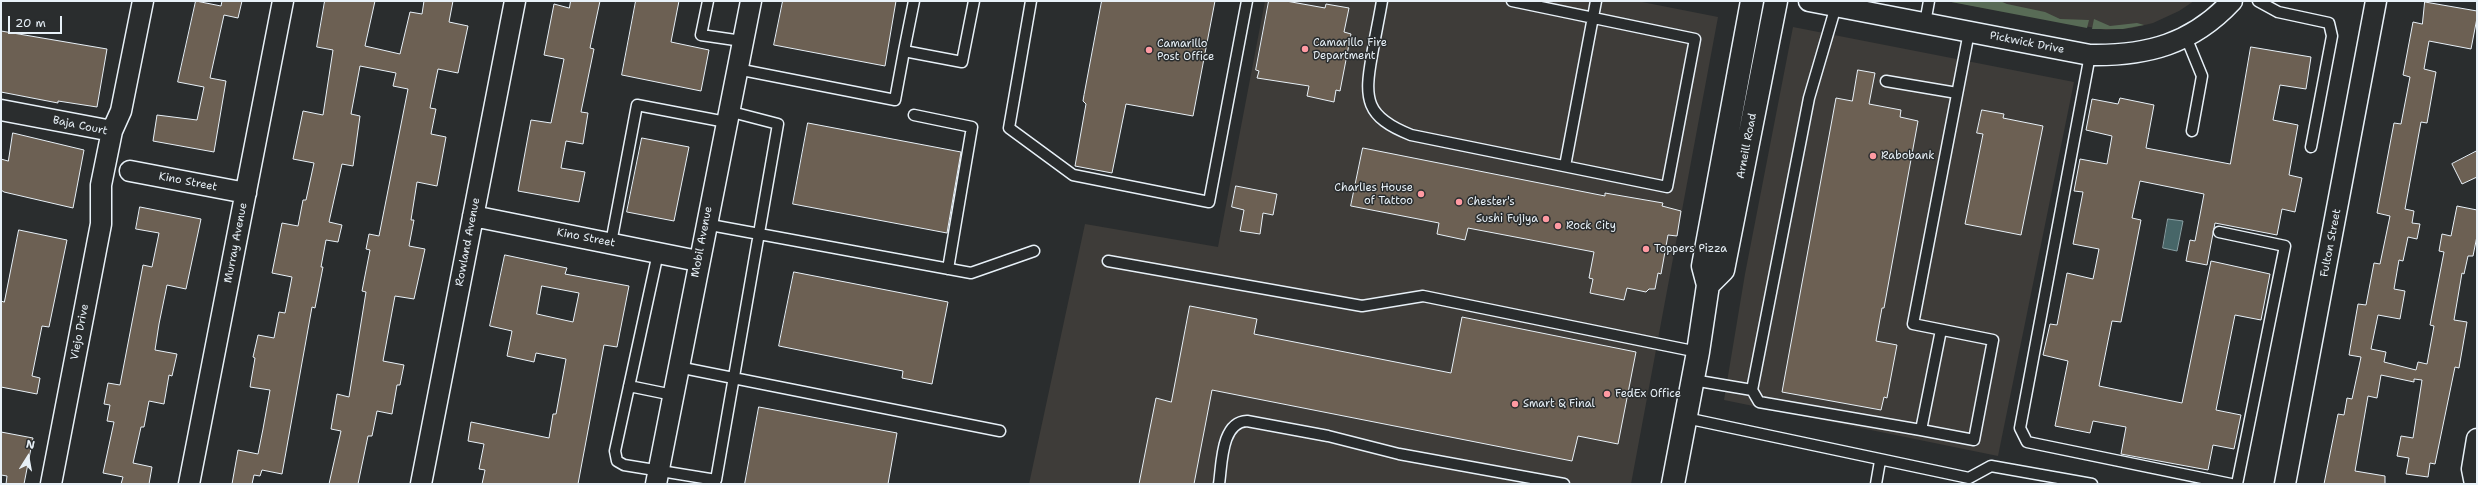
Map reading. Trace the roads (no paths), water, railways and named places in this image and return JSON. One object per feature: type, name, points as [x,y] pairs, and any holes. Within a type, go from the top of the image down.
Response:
[{"type":"main road","name":"Arneill Road","points":[[1673,484],[1698,352],[1708,285],[1703,266],[1752,1]]},
{"type":"main road","name":"Arneill Road","points":[[1708,285],[1723,270],[1776,1]]},
{"type":"street","points":[[112,131],[121,112],[143,1]]},
{"type":"street","name":"Murray Avenue","points":[[189,484],[283,1]]},
{"type":"street","name":"Rowland Avenue","points":[[421,484],[515,1]]},
{"type":"street","name":"Mobil Avenue","points":[[657,477],[705,224],[751,1]]},
{"type":"street","name":"Pickwick Drive","points":[[1809,1],[2090,55],[2137,53],[2186,37],[2214,19],[2232,1]]},
{"type":"street","name":"Fulton Street","points":[[2285,484],[2376,1]]},
{"type":"street","name":"Baja Court","points":[[1,110],[112,131],[102,180]]},
{"type":"street","name":"Kino Street","points":[[130,171],[246,193]]},
{"type":"street","name":"Viejo Drive","points":[[51,484],[101,224],[100,195],[102,180]]},
{"type":"street","name":"Kino Street","points":[[473,216],[698,261]]},
{"type":"street","points":[[2475,484],[2472,469],[2477,439]]},
{"type":"lane","points":[[708,1],[701,36],[742,41]]},
{"type":"lane","points":[[737,69],[895,100],[914,1]]},
{"type":"lane","points":[[904,51],[962,62],[974,1]]},
{"type":"lane","points":[[1031,1],[1009,128],[1073,175],[1210,202],[1247,1]]},
{"type":"lane","points":[[1382,1],[1366,87],[1369,100],[1381,118],[1396,128],[1411,135],[1667,186],[1695,39],[1512,1]]},
{"type":"lane","points":[[1565,166],[1596,1]]},
{"type":"lane","points":[[1925,23],[1929,1]]},
{"type":"lane","points":[[2258,1],[2278,12],[2329,23],[2332,36],[2311,147]]},
{"type":"lane","points":[[1836,6],[1809,98],[1752,390],[1759,402],[1974,440],[1993,340],[1913,324],[1969,32]]},
{"type":"lane","points":[[2186,37],[2202,76],[2192,131]]},
{"type":"lane","points":[[2090,55],[2020,428],[2027,442],[2231,484]]},
{"type":"lane","points":[[1886,81],[1957,93]]},
{"type":"lane","points":[[612,243],[637,106],[727,116],[778,124],[760,236],[716,480],[657,477],[624,465],[618,461],[615,451],[658,253]]},
{"type":"lane","points":[[914,115],[972,127],[948,269]]},
{"type":"lane","points":[[705,224],[760,236],[971,273],[1034,251]]},
{"type":"lane","points":[[2219,232],[2285,246],[2237,484]]},
{"type":"lane","points":[[1108,261],[1362,306],[1423,296],[1698,352]]},
{"type":"lane","points":[[1922,430],[1941,330]]},
{"type":"lane","points":[[678,367],[1000,431]]},
{"type":"lane","points":[[1693,380],[1752,390]]},
{"type":"lane","points":[[629,386],[673,395]]},
{"type":"lane","points":[[1686,418],[1969,481],[1991,466],[2092,484]]},
{"type":"lane","points":[[1219,484],[1228,434],[1236,423],[1247,421],[1336,438],[1399,454],[1564,484]]},
{"type":"lane","points":[[1876,484],[1880,461]]},
{"type":"water","points":[[2168,219],[2183,221],[2177,251],[2163,248]]},
{"type":"place","name":"Camarillo Fire Department","points":[[1305,49]]},
{"type":"place","name":"Camarillo Post Office","points":[[1149,50]]},
{"type":"place","name":"Rabobank","points":[[1873,156]]},
{"type":"place","name":"Charlies House of Tattoo","points":[[1421,194]]},
{"type":"place","name":"Chester's","points":[[1459,202]]},
{"type":"place","name":"Sushi Fujiya","points":[[1546,219]]},
{"type":"place","name":"Rock City","points":[[1558,226]]},
{"type":"place","name":"Toppers Pizza","points":[[1646,249]]},
{"type":"place","name":"FedEx Office","points":[[1607,394]]},
{"type":"place","name":"Smart & Final","points":[[1515,404]]}]
